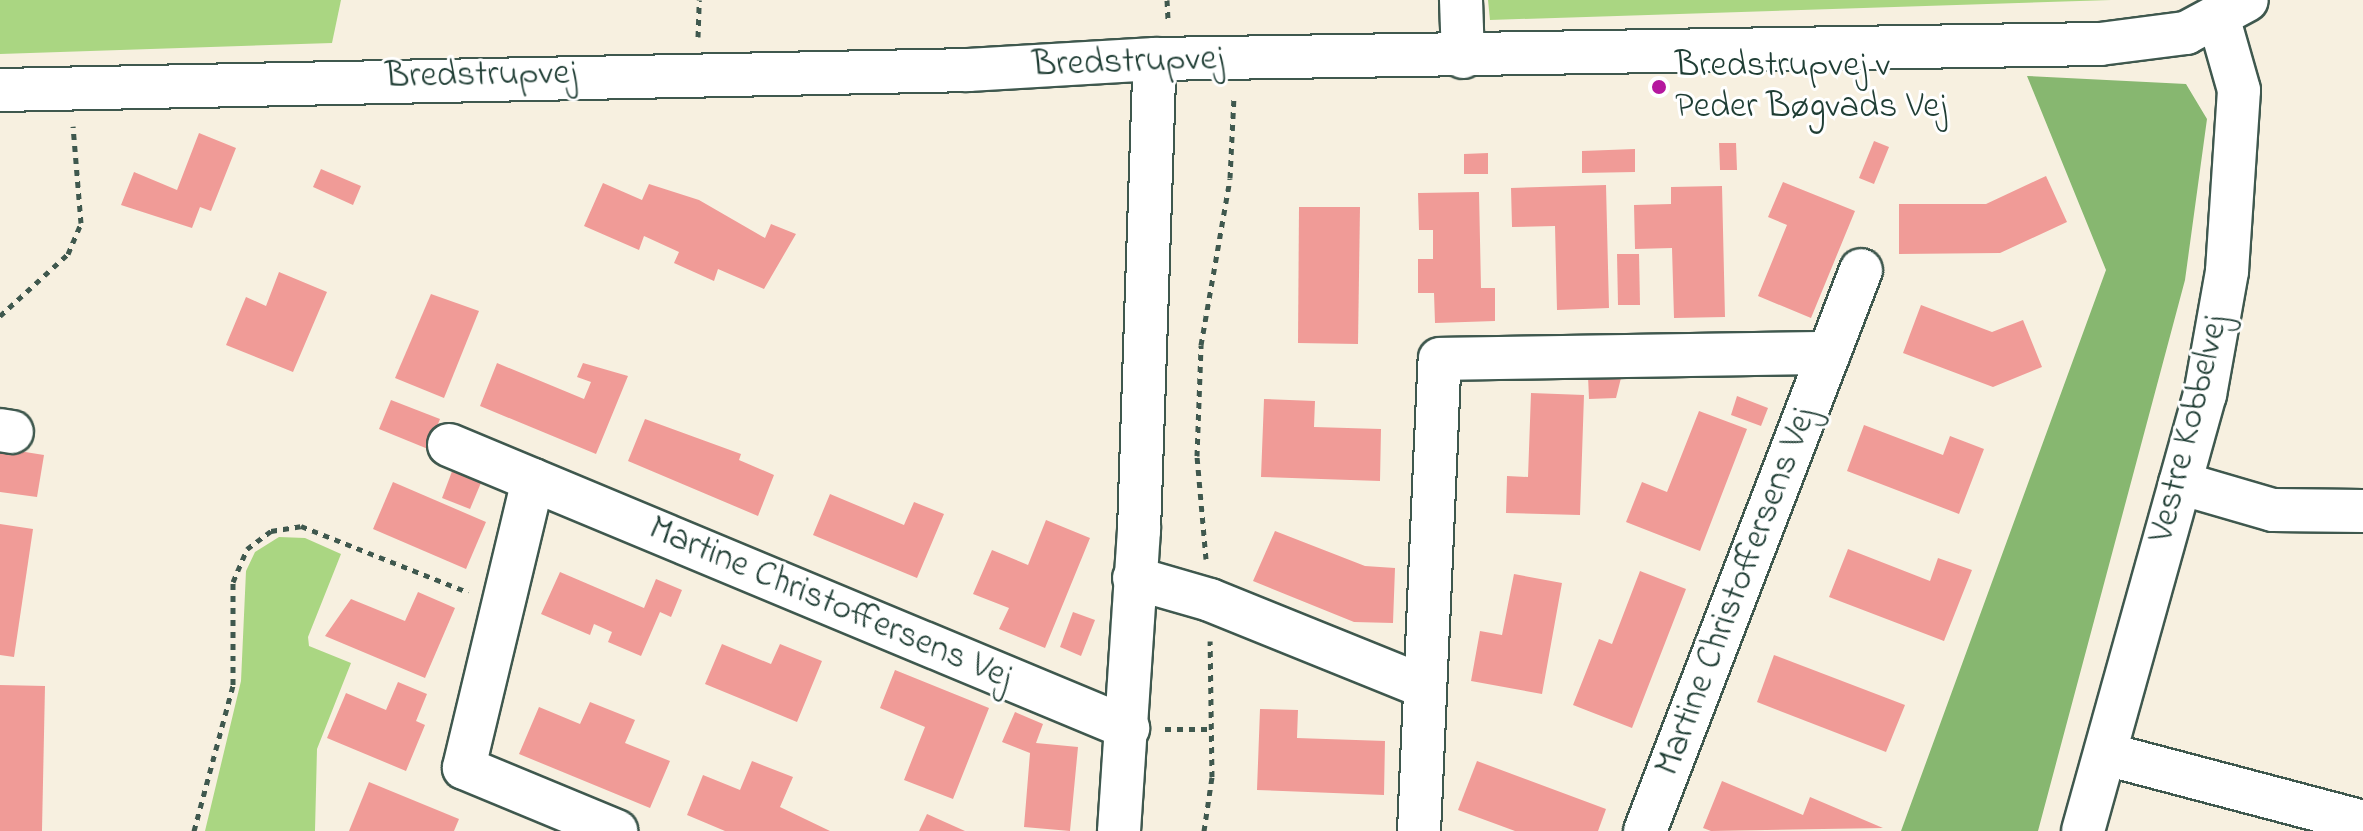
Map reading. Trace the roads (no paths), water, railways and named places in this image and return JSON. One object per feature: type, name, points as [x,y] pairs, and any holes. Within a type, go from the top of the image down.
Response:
[{"type":"street","points":[[1461,0],[1463,57]]},
{"type":"street","name":"Bredstrupvej","points":[[0,90],[968,70],[1155,59],[1463,57],[2100,44],[2186,33],[2233,10]]},
{"type":"street","name":"Vestre Kobbelvej","points":[[2083,831],[2205,395],[2239,154],[2239,90],[2233,10]]},
{"type":"street","points":[[1119,831],[1128,728],[1155,59]]},
{"type":"street","name":"Martine Christoffersens Vej","points":[[1645,831],[1861,270]]},
{"type":"street","name":"Martine Christoffersens Vej","points":[[1419,831],[1423,686],[1440,359],[1829,353]]},
{"type":"street","name":"Martine Christoffersens Vej","points":[[449,445],[1128,728]]},
{"type":"street","points":[[533,480],[464,768],[616,831]]},
{"type":"street","points":[[2180,483],[2273,510],[2363,511]]},
{"type":"street","points":[[1134,578],[1210,600],[1423,686]]},
{"type":"street","points":[[2106,754],[2363,822]]},
{"type":"place","name":"Bredstrupvej v Peder Bøgvads Vej","points":[[1659,87]]}]
